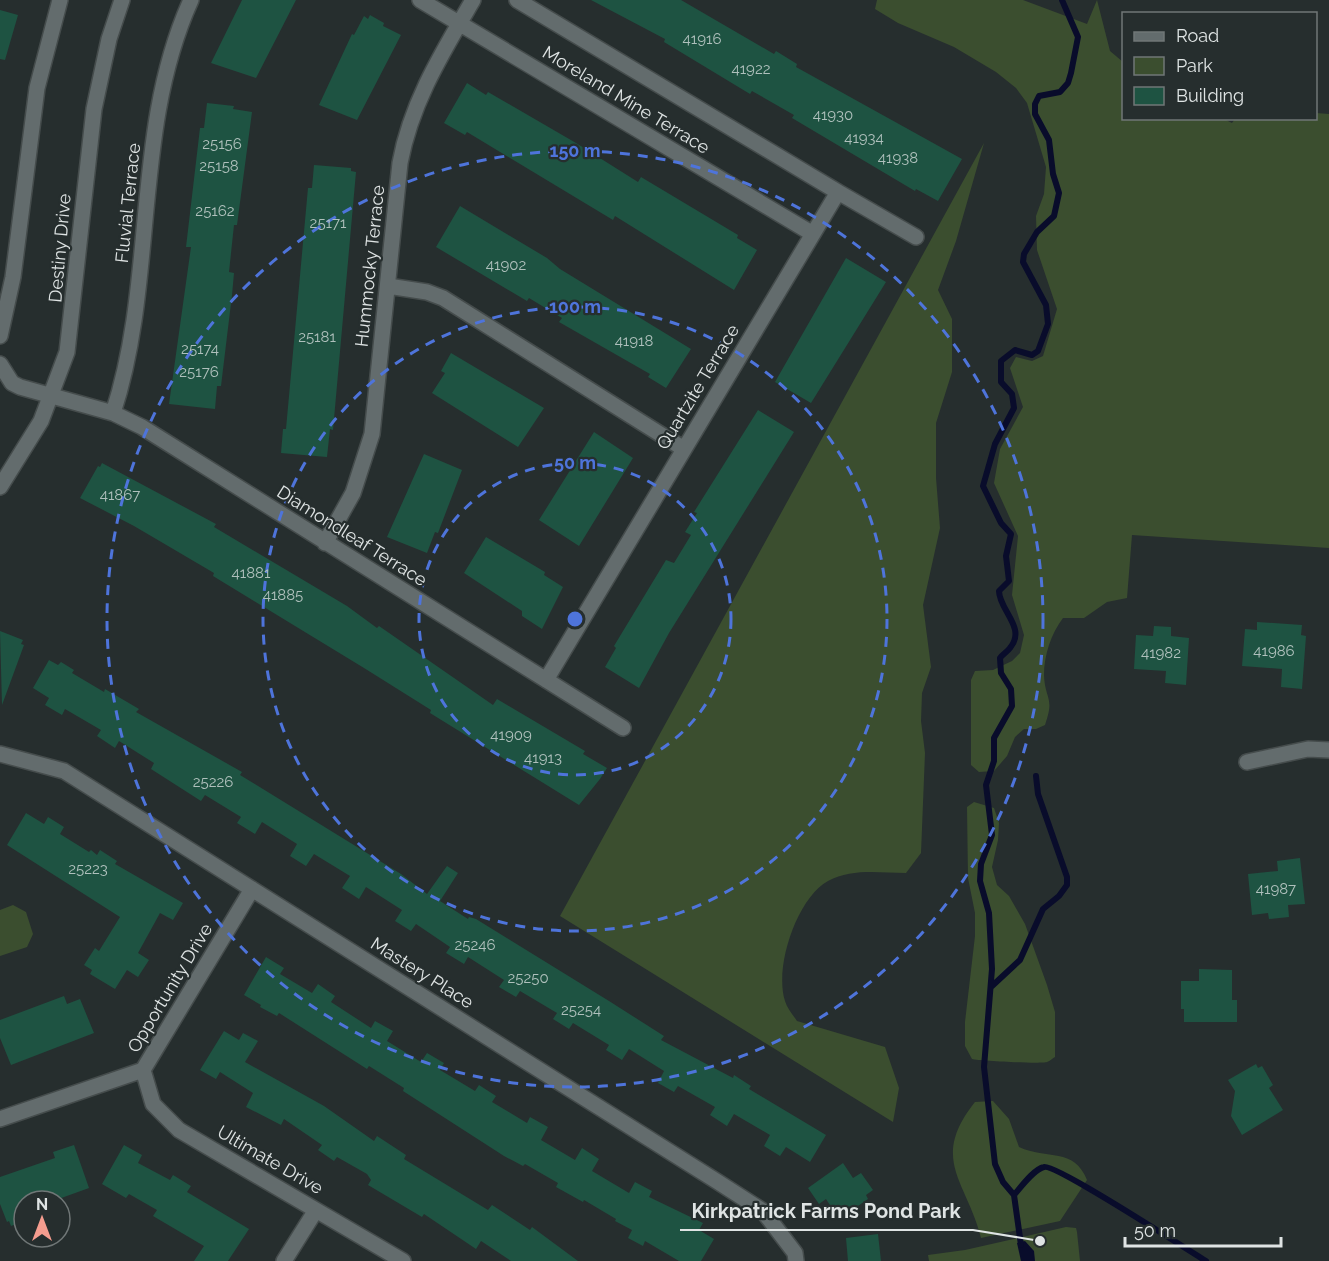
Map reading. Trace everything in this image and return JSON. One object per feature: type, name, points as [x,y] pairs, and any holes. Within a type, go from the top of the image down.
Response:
[{"type":"street","points":[[0,336],[13,277],[37,88],[60,0]]},
{"type":"street","name":"Destiny Drive","points":[[0,487],[36,430],[51,397],[71,337],[97,89],[122,0]]},
{"type":"street","name":"Fluvial Terrace","points":[[113,413],[126,369],[134,326],[157,115],[170,59],[191,0]]},
{"type":"street","name":"Moreland Mine Terrace","points":[[420,0],[813,234]]},
{"type":"street","name":"Hummocky Terrace","points":[[325,543],[353,493],[367,454],[388,286],[400,164],[408,122],[423,88],[473,0]]},
{"type":"street","name":"Moreland Mine Terrace","points":[[517,0],[838,192]]},
{"type":"street","points":[[838,192],[916,237]]},
{"type":"street","name":"Quartzite Terrace","points":[[546,680],[838,192]]},
{"type":"street","points":[[388,286],[427,292],[443,298],[684,449]]},
{"type":"street","name":"Diamondleaf Terrace","points":[[0,364],[12,383],[51,397],[113,413],[142,427],[623,728]]},
{"type":"street","points":[[1247,762],[1308,749],[1329,750]]},
{"type":"street","name":"Mastery Place","points":[[0,754],[64,771],[763,1211],[795,1253],[796,1261]]},
{"type":"street","name":"Opportunity Drive","points":[[0,1119],[143,1070],[252,889]]},
{"type":"street","name":"Ultimate Drive","points":[[143,1070],[153,1104],[179,1130],[403,1261]]},
{"type":"street","points":[[284,1261],[316,1210]]},
{"type":"green space","points":[[877,0],[1023,0],[1087,24],[1097,0],[1110,51],[1122,61],[1122,120],[1226,120],[1232,123],[1234,120],[1317,120],[1317,113],[1329,114],[1329,548],[1132,535],[1127,598],[1107,602],[1084,618],[1063,618],[1052,638],[1045,660],[1044,675],[1049,709],[1045,725],[1036,729],[1024,729],[1015,737],[1007,756],[994,771],[979,772],[971,765],[971,680],[975,671],[993,670],[1012,661],[1020,653],[1024,635],[1012,595],[1018,536],[994,483],[1000,449],[1023,407],[1010,368],[1016,357],[1032,361],[1043,356],[1057,309],[1037,250],[1036,216],[1044,194],[1046,167],[1027,103],[1016,88],[996,72],[954,47],[898,23],[875,9]]},
{"type":"green space","points":[[984,143],[956,241],[938,290],[952,319],[952,372],[936,423],[936,478],[940,528],[923,605],[931,667],[922,693],[921,721],[925,753],[921,853],[906,873],[847,874],[828,881],[817,890],[798,917],[791,935],[783,970],[782,987],[785,1001],[797,1021],[885,1047],[899,1088],[893,1122],[560,916]]},
{"type":"green space","points":[[974,802],[994,808],[999,823],[992,867],[997,885],[1009,896],[1025,924],[1055,1012],[1055,1057],[1047,1062],[972,1059],[965,1046],[965,1022],[975,936],[975,913],[968,878],[967,807]]},
{"type":"green space","points":[[13,905],[26,912],[33,934],[27,947],[0,956],[0,910]]},
{"type":"green space","points":[[993,1101],[1009,1119],[1019,1147],[1067,1158],[1075,1163],[1087,1180],[1060,1221],[981,1238],[961,1185],[953,1155],[961,1122],[975,1102]]},
{"type":"green space","points":[[1066,1227],[1076,1228],[1080,1261],[929,1261],[928,1255],[965,1250]]},
{"type":"water","points":[[1025,1241],[1034,1251],[1035,1261],[1021,1261],[1017,1243]]},
{"type":"building","points":[[242,0],[296,0],[256,78],[211,63]]},
{"type":"building","points":[[591,0],[681,0],[774,54],[776,51],[797,64],[796,67],[962,159],[938,201],[916,189],[915,191],[792,118],[794,115],[752,91],[750,94],[664,42],[665,39]]},
{"type":"building","points":[[0,10],[18,15],[5,60],[0,59]]},
{"type":"building","points":[[370,15],[384,23],[383,26],[401,35],[357,120],[319,105],[352,34],[354,35],[364,16],[368,19]]},
{"type":"building","points":[[467,83],[486,95],[488,92],[638,182],[641,177],[738,235],[737,238],[757,250],[734,290],[615,216],[613,220],[467,132],[465,135],[444,123]]},
{"type":"building","points":[[207,103],[234,106],[233,109],[252,112],[237,225],[234,225],[229,272],[234,273],[232,295],[221,386],[217,386],[215,409],[169,404],[191,247],[186,247],[200,128],[204,128]]},
{"type":"building","points":[[314,165],[351,168],[351,171],[356,172],[333,430],[330,429],[327,457],[281,453],[283,429],[286,429],[308,188],[312,188]]},
{"type":"building","points":[[460,206],[691,349],[666,388],[648,377],[650,374],[559,322],[562,318],[529,298],[527,301],[436,247]]},
{"type":"building","points":[[846,258],[886,282],[811,403],[775,382]]},
{"type":"building","points":[[451,353],[544,408],[518,447],[432,393],[445,373],[441,371]]},
{"type":"building","points":[[758,410],[794,432],[669,633],[639,688],[605,667],[616,648],[614,646],[666,560],[674,563],[691,535],[685,532],[697,513],[694,512]]},
{"type":"building","points":[[594,432],[633,458],[579,546],[539,520]]},
{"type":"building","points":[[424,454],[462,470],[438,533],[435,532],[427,553],[387,537]]},
{"type":"building","points":[[102,463],[216,524],[214,527],[347,606],[377,628],[379,626],[493,705],[497,699],[585,751],[583,754],[607,768],[579,805],[430,713],[431,710],[364,668],[213,576],[214,573],[134,526],[80,498]]},
{"type":"building","points":[[486,537],[545,572],[544,575],[563,587],[542,629],[522,616],[522,611],[464,573]]},
{"type":"building","points":[[1257,622],[1302,625],[1301,635],[1306,636],[1302,689],[1281,687],[1282,669],[1242,666],[1245,629],[1257,630]]},
{"type":"building","points":[[1154,626],[1171,627],[1171,636],[1189,638],[1186,685],[1165,683],[1166,671],[1134,669],[1136,635],[1153,636]]},
{"type":"building","points":[[0,631],[23,640],[21,644],[24,645],[2,705]]},
{"type":"building","points":[[49,660],[58,665],[61,662],[74,670],[72,673],[139,709],[136,712],[242,772],[240,775],[401,874],[427,894],[447,866],[458,873],[440,901],[468,919],[469,917],[476,919],[609,1001],[664,1036],[661,1040],[733,1078],[734,1075],[751,1086],[749,1089],[826,1135],[810,1162],[786,1147],[780,1156],[764,1146],[770,1135],[734,1114],[727,1126],[710,1115],[715,1107],[678,1086],[674,1092],[658,1083],[664,1071],[629,1049],[622,1060],[606,1050],[609,1045],[573,1023],[569,1029],[553,1019],[557,1013],[520,991],[516,997],[499,987],[504,980],[468,957],[464,964],[446,953],[450,947],[416,924],[411,931],[395,921],[402,910],[366,887],[359,899],[342,888],[350,876],[314,854],[306,866],[290,856],[297,844],[262,822],[255,834],[237,823],[241,817],[205,795],[201,801],[151,769],[154,763],[119,741],[115,748],[97,736],[101,730],[65,709],[62,715],[45,705],[49,698],[33,688]]},
{"type":"building","points":[[26,813],[44,824],[48,817],[64,827],[60,834],[89,852],[91,850],[97,855],[100,850],[117,861],[115,864],[183,903],[173,920],[160,913],[138,953],[149,960],[138,977],[127,970],[115,989],[90,974],[92,970],[84,965],[95,948],[99,951],[120,917],[7,845]]},
{"type":"building","points":[[1300,858],[1305,904],[1288,905],[1289,917],[1269,919],[1268,913],[1252,915],[1248,874],[1278,871],[1277,861]]},
{"type":"building","points":[[266,957],[284,968],[280,974],[312,993],[318,984],[335,996],[331,1002],[371,1028],[375,1021],[393,1031],[387,1041],[421,1062],[427,1053],[444,1063],[440,1070],[475,1091],[479,1085],[496,1096],[492,1102],[527,1123],[530,1117],[548,1127],[541,1140],[575,1160],[582,1148],[599,1159],[592,1171],[629,1193],[635,1182],[652,1191],[649,1197],[703,1223],[699,1230],[714,1239],[701,1261],[679,1261],[645,1241],[643,1246],[628,1238],[632,1230],[615,1221],[616,1219],[556,1187],[558,1183],[525,1164],[523,1166],[504,1156],[403,1091],[404,1088],[369,1066],[367,1069],[279,1013],[277,1016],[260,1007],[261,1005],[244,995]]},
{"type":"building","points":[[1199,969],[1232,970],[1232,1000],[1237,1000],[1237,1022],[1184,1022],[1184,1009],[1181,1009],[1181,981],[1199,981]]},
{"type":"building","points":[[64,996],[67,1004],[80,999],[94,1033],[11,1065],[0,1038],[0,1020]]},
{"type":"building","points":[[224,1031],[239,1040],[243,1033],[258,1041],[245,1062],[324,1106],[374,1141],[377,1136],[406,1155],[404,1159],[488,1210],[492,1205],[530,1230],[532,1227],[578,1261],[511,1261],[481,1241],[476,1249],[424,1214],[422,1217],[368,1185],[371,1180],[367,1174],[337,1157],[334,1161],[318,1150],[322,1145],[284,1119],[281,1125],[246,1107],[253,1093],[220,1072],[216,1079],[200,1070]]},
{"type":"building","points":[[1256,1064],[1258,1068],[1262,1066],[1273,1085],[1269,1088],[1283,1110],[1242,1135],[1231,1116],[1235,1091],[1228,1080]]},
{"type":"building","points":[[74,1145],[89,1188],[72,1194],[72,1189],[12,1189],[11,1226],[0,1204],[0,1177],[55,1158],[53,1152]]},
{"type":"building","points":[[124,1145],[142,1155],[138,1163],[170,1180],[173,1175],[191,1186],[187,1192],[249,1229],[228,1261],[194,1261],[204,1246],[153,1216],[157,1210],[129,1194],[126,1198],[102,1184]]},
{"type":"building","points":[[843,1163],[853,1178],[861,1173],[873,1190],[866,1195],[868,1199],[839,1219],[826,1199],[819,1204],[808,1188]]},
{"type":"building","points":[[878,1234],[881,1261],[848,1261],[846,1238]]},
{"type":"waterway","points":[[1021,1245],[1014,1195],[1003,1182],[995,1164],[984,1067],[992,969],[989,913],[980,881],[981,864],[992,835],[986,785],[994,761],[994,738],[1012,706],[1011,689],[1001,673],[1000,658],[1010,648],[1015,633],[999,591],[1009,581],[1006,556],[1011,534],[1001,523],[983,486],[995,444],[1014,408],[1012,394],[1001,382],[1001,361],[1015,350],[1032,355],[1038,351],[1048,324],[1046,305],[1023,262],[1024,254],[1037,232],[1054,216],[1059,193],[1053,174],[1049,140],[1035,114],[1035,104],[1039,96],[1060,92],[1068,83],[1071,73],[1078,37],[1062,0]]},
{"type":"waterway","points":[[991,987],[1020,960],[1043,909],[1059,896],[1067,885],[1067,877],[1038,794],[1036,776]]},
{"type":"waterway","points":[[1014,1195],[1040,1168],[1054,1170],[1095,1192],[1206,1261]]},
{"type":"place","name":"Kirkpatrick Farms Pond Park","points":[[1040,1241]]}]
